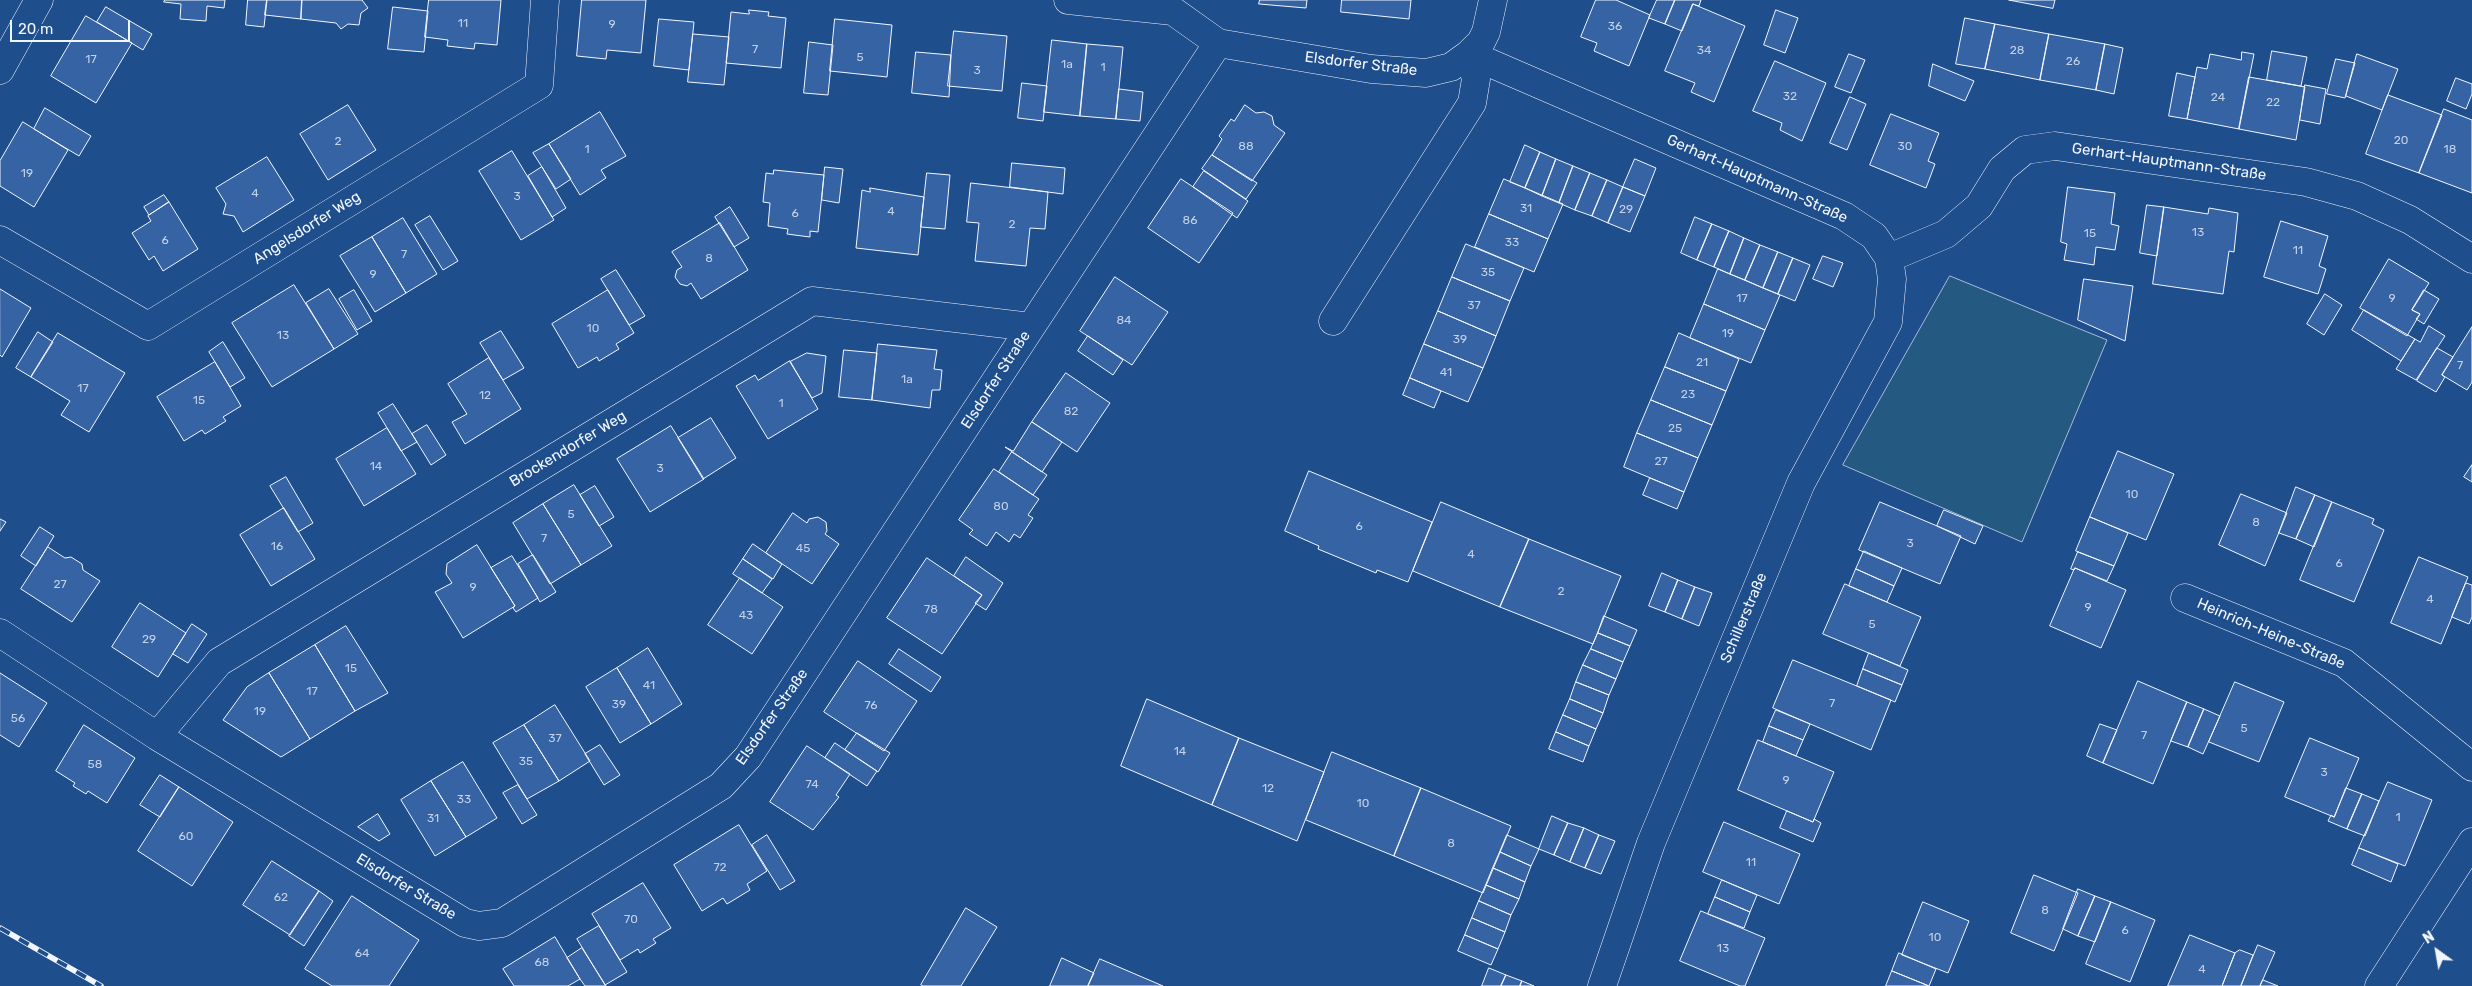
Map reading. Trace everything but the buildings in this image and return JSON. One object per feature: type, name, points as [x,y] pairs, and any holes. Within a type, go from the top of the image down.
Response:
[{"type":"street","points":[[0,70],[39,0]]},
{"type":"street","name":"Angelsdorfer Weg","points":[[0,240],[148,326],[539,85],[545,0]]},
{"type":"street","name":"Elsdorfer Straße","points":[[1068,0],[1173,11],[1218,43],[1371,68],[1426,73],[1450,67],[1469,54],[1481,42],[1486,32],[1493,0]]},
{"type":"street","name":"Elsdorfer Straße","points":[[0,633],[157,736],[466,923],[479,926],[502,922],[721,786],[748,756],[1218,43]]},
{"type":"street","points":[[1333,321],[1472,103],[1476,79],[1469,54]]},
{"type":"street","name":"Gerhart-Hauptmann-Straße","points":[[1469,54],[1844,216],[1874,236],[1889,258],[1946,234],[1980,206],[2002,169],[2025,150],[2055,146],[2306,182],[2357,196],[2410,220],[2472,259]]},
{"type":"street","name":"Schillerstraße","points":[[1602,986],[1651,843],[1801,483],[1888,322],[1892,286],[1889,258]]},
{"type":"street","name":"Brockendorfer Weg","points":[[157,736],[219,662],[812,301],[1031,327]]},
{"type":"street","name":"Heinrich-Heine-Straße","points":[[2185,598],[2344,664],[2472,767]]},
{"type":"street","points":[[2379,986],[2472,842]]},
{"type":"shaded area","points":[[1950,276],[2107,340],[2022,542],[1843,465]]},
{"type":"railway","points":[[0,928],[101,986]]}]
